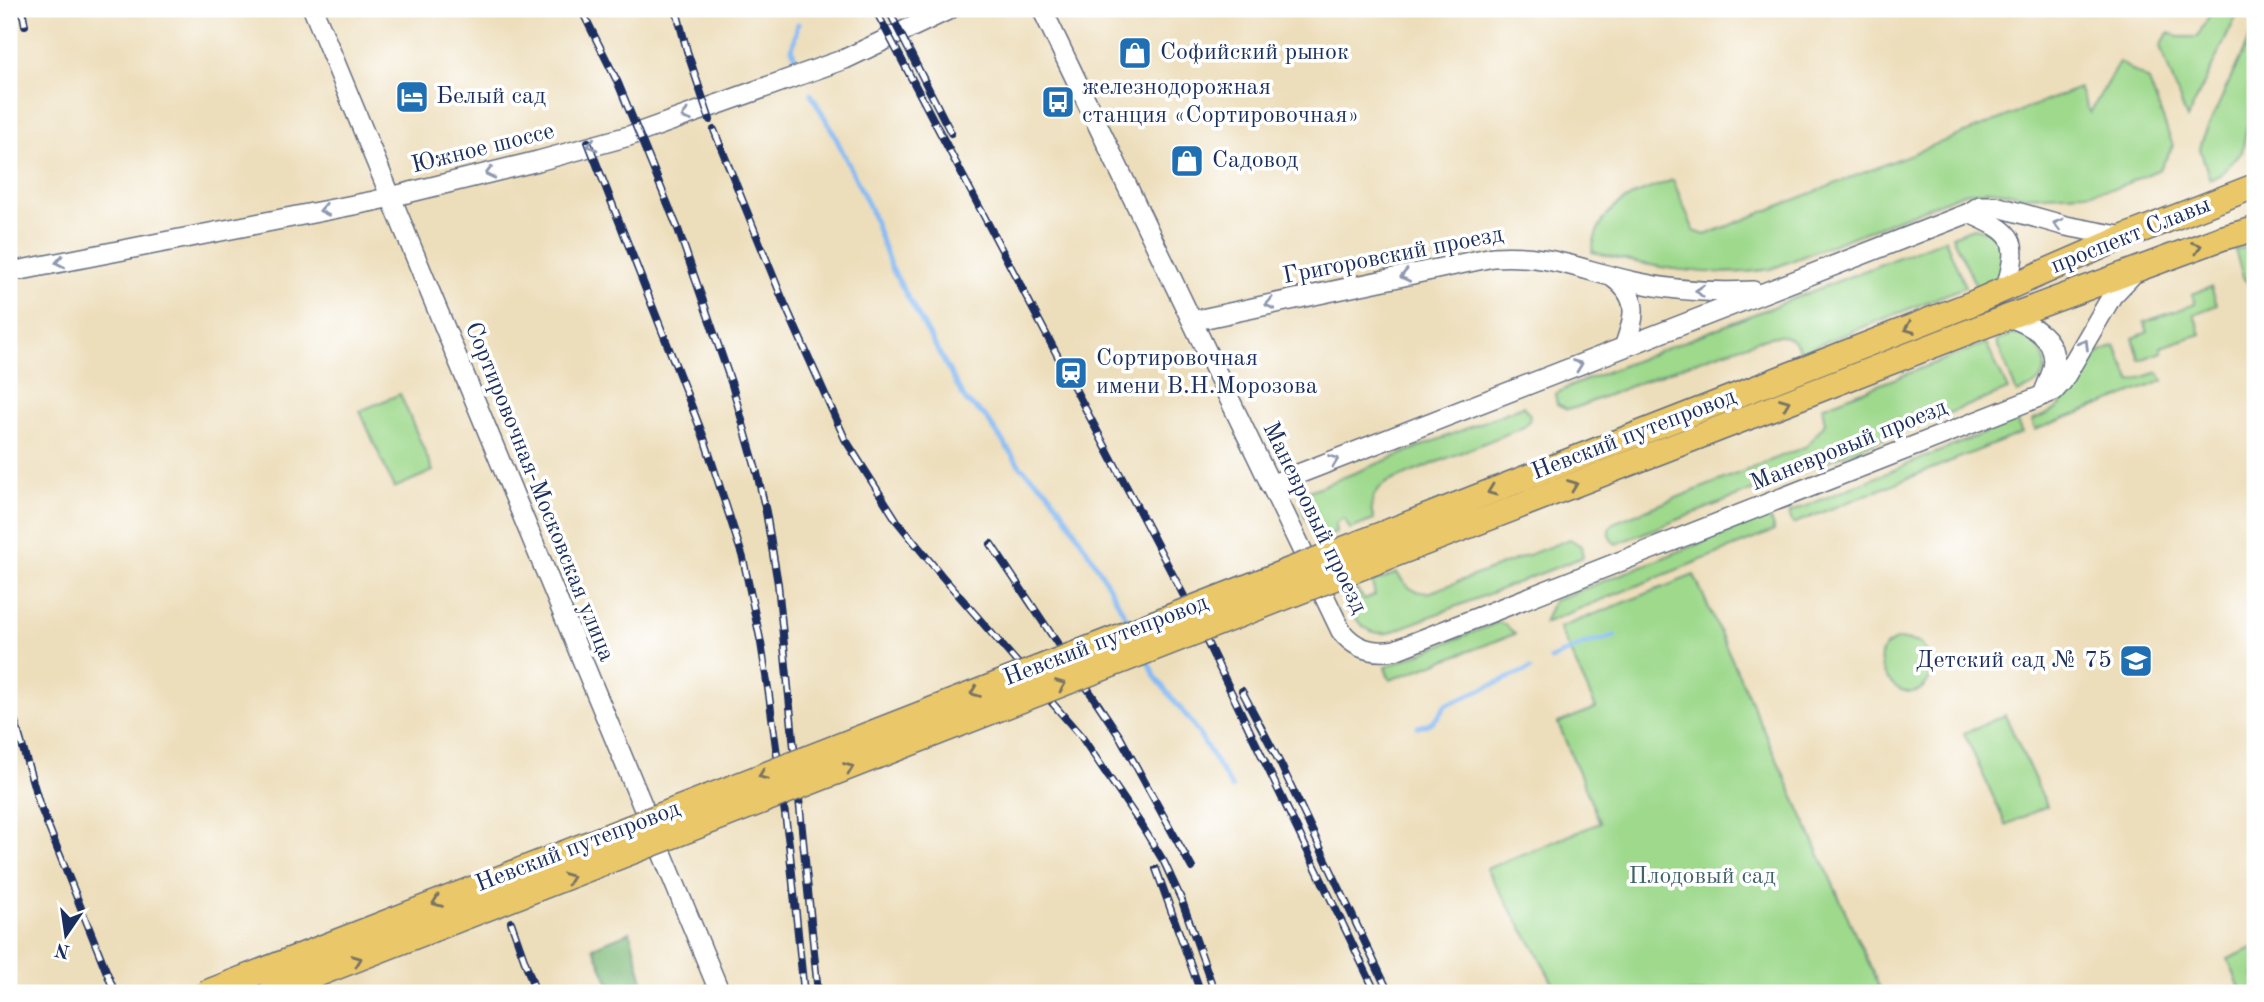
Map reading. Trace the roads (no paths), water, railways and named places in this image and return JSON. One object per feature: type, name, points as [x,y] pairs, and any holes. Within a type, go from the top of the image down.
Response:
[{"type":"main road","name":"проспект Славы","points":[[2006,288],[2124,237],[2255,186]]},
{"type":"main road","name":"проспект Славы","points":[[2009,317],[2222,238],[2255,229]]},
{"type":"main road","name":"Невский путепровод","points":[[270,993],[1368,552],[2006,288]]},
{"type":"main road","name":"Невский путепровод","points":[[205,993],[1368,552],[2009,317]]},
{"type":"street","name":"Сортировочная-Московская улица","points":[[313,9],[720,993]]},
{"type":"street","name":"Южное шоссе","points":[[9,270],[21,270],[391,197],[629,136],[845,59],[950,9]]},
{"type":"street","name":"Маневровый проезд","points":[[1042,9],[1341,631],[1358,647],[1383,652],[1407,646],[2054,391],[2062,382],[2112,296],[2123,282],[2140,268]]},
{"type":"street","name":"Григоровский проезд","points":[[1270,485],[1969,213],[1980,206],[1995,206],[2066,226],[2124,237]]},
{"type":"street","points":[[1969,213],[1997,225],[2010,239],[2014,261],[2006,288]]},
{"type":"street","name":"Григоровский проезд","points":[[1192,321],[1493,257],[1539,257],[1667,289],[1697,292],[1768,291]]},
{"type":"street","points":[[1610,276],[1622,284],[1633,303],[1633,324],[1624,347]]},
{"type":"street","points":[[2009,317],[2040,331],[2048,341],[2054,364],[2043,396]]},
{"type":"waterway","points":[[796,60],[792,49],[798,24]]},
{"type":"waterway","points":[[811,94],[869,206],[891,267],[966,401],[985,416],[1020,466],[1047,490],[1099,569],[1130,624]]},
{"type":"waterway","points":[[1551,659],[1585,644],[1615,636]]},
{"type":"waterway","points":[[1146,658],[1156,678],[1192,723],[1232,788]]},
{"type":"waterway","points":[[1418,727],[1434,720],[1445,705],[1530,669]]},
{"type":"railway","points":[[22,9],[25,25]]},
{"type":"railway","points":[[581,9],[618,83],[678,229],[732,385],[757,473],[778,584],[818,993]]},
{"type":"railway","points":[[676,9],[710,120]]},
{"type":"railway","points":[[875,9],[1195,617],[1376,993]]},
{"type":"railway","points":[[888,9],[951,133]]},
{"type":"railway","points":[[714,130],[782,298],[845,439],[897,521],[1081,736],[1142,826],[1164,862],[1182,901],[1215,993]]},
{"type":"railway","points":[[588,142],[704,438],[743,558],[769,695],[789,844],[804,993]]},
{"type":"railway","points":[[991,544],[1120,737],[1192,868]]},
{"type":"railway","points":[[1242,691],[1281,765],[1389,993]]},
{"type":"railway","points":[[9,701],[39,803],[115,993]]},
{"type":"railway","points":[[1156,869],[1201,993]]},
{"type":"railway","points":[[511,922],[536,993]]},
{"type":"place","name":"Софийский рынок","points":[[1135,53]]},
{"type":"place","name":"Белый сад","points":[[412,97]]},
{"type":"place","name":"железнодорожная станция «Сортировочная»","points":[[1058,102]]},
{"type":"place","name":"Садовод","points":[[1187,161]]},
{"type":"place","name":"Сортировочная имени В.Н.Морозова","points":[[1071,373]]},
{"type":"place","name":"Детский сад № 75","points":[[2136,661]]},
{"type":"park label","name":"Плодовый сад","points":[[1702,877]]}]
